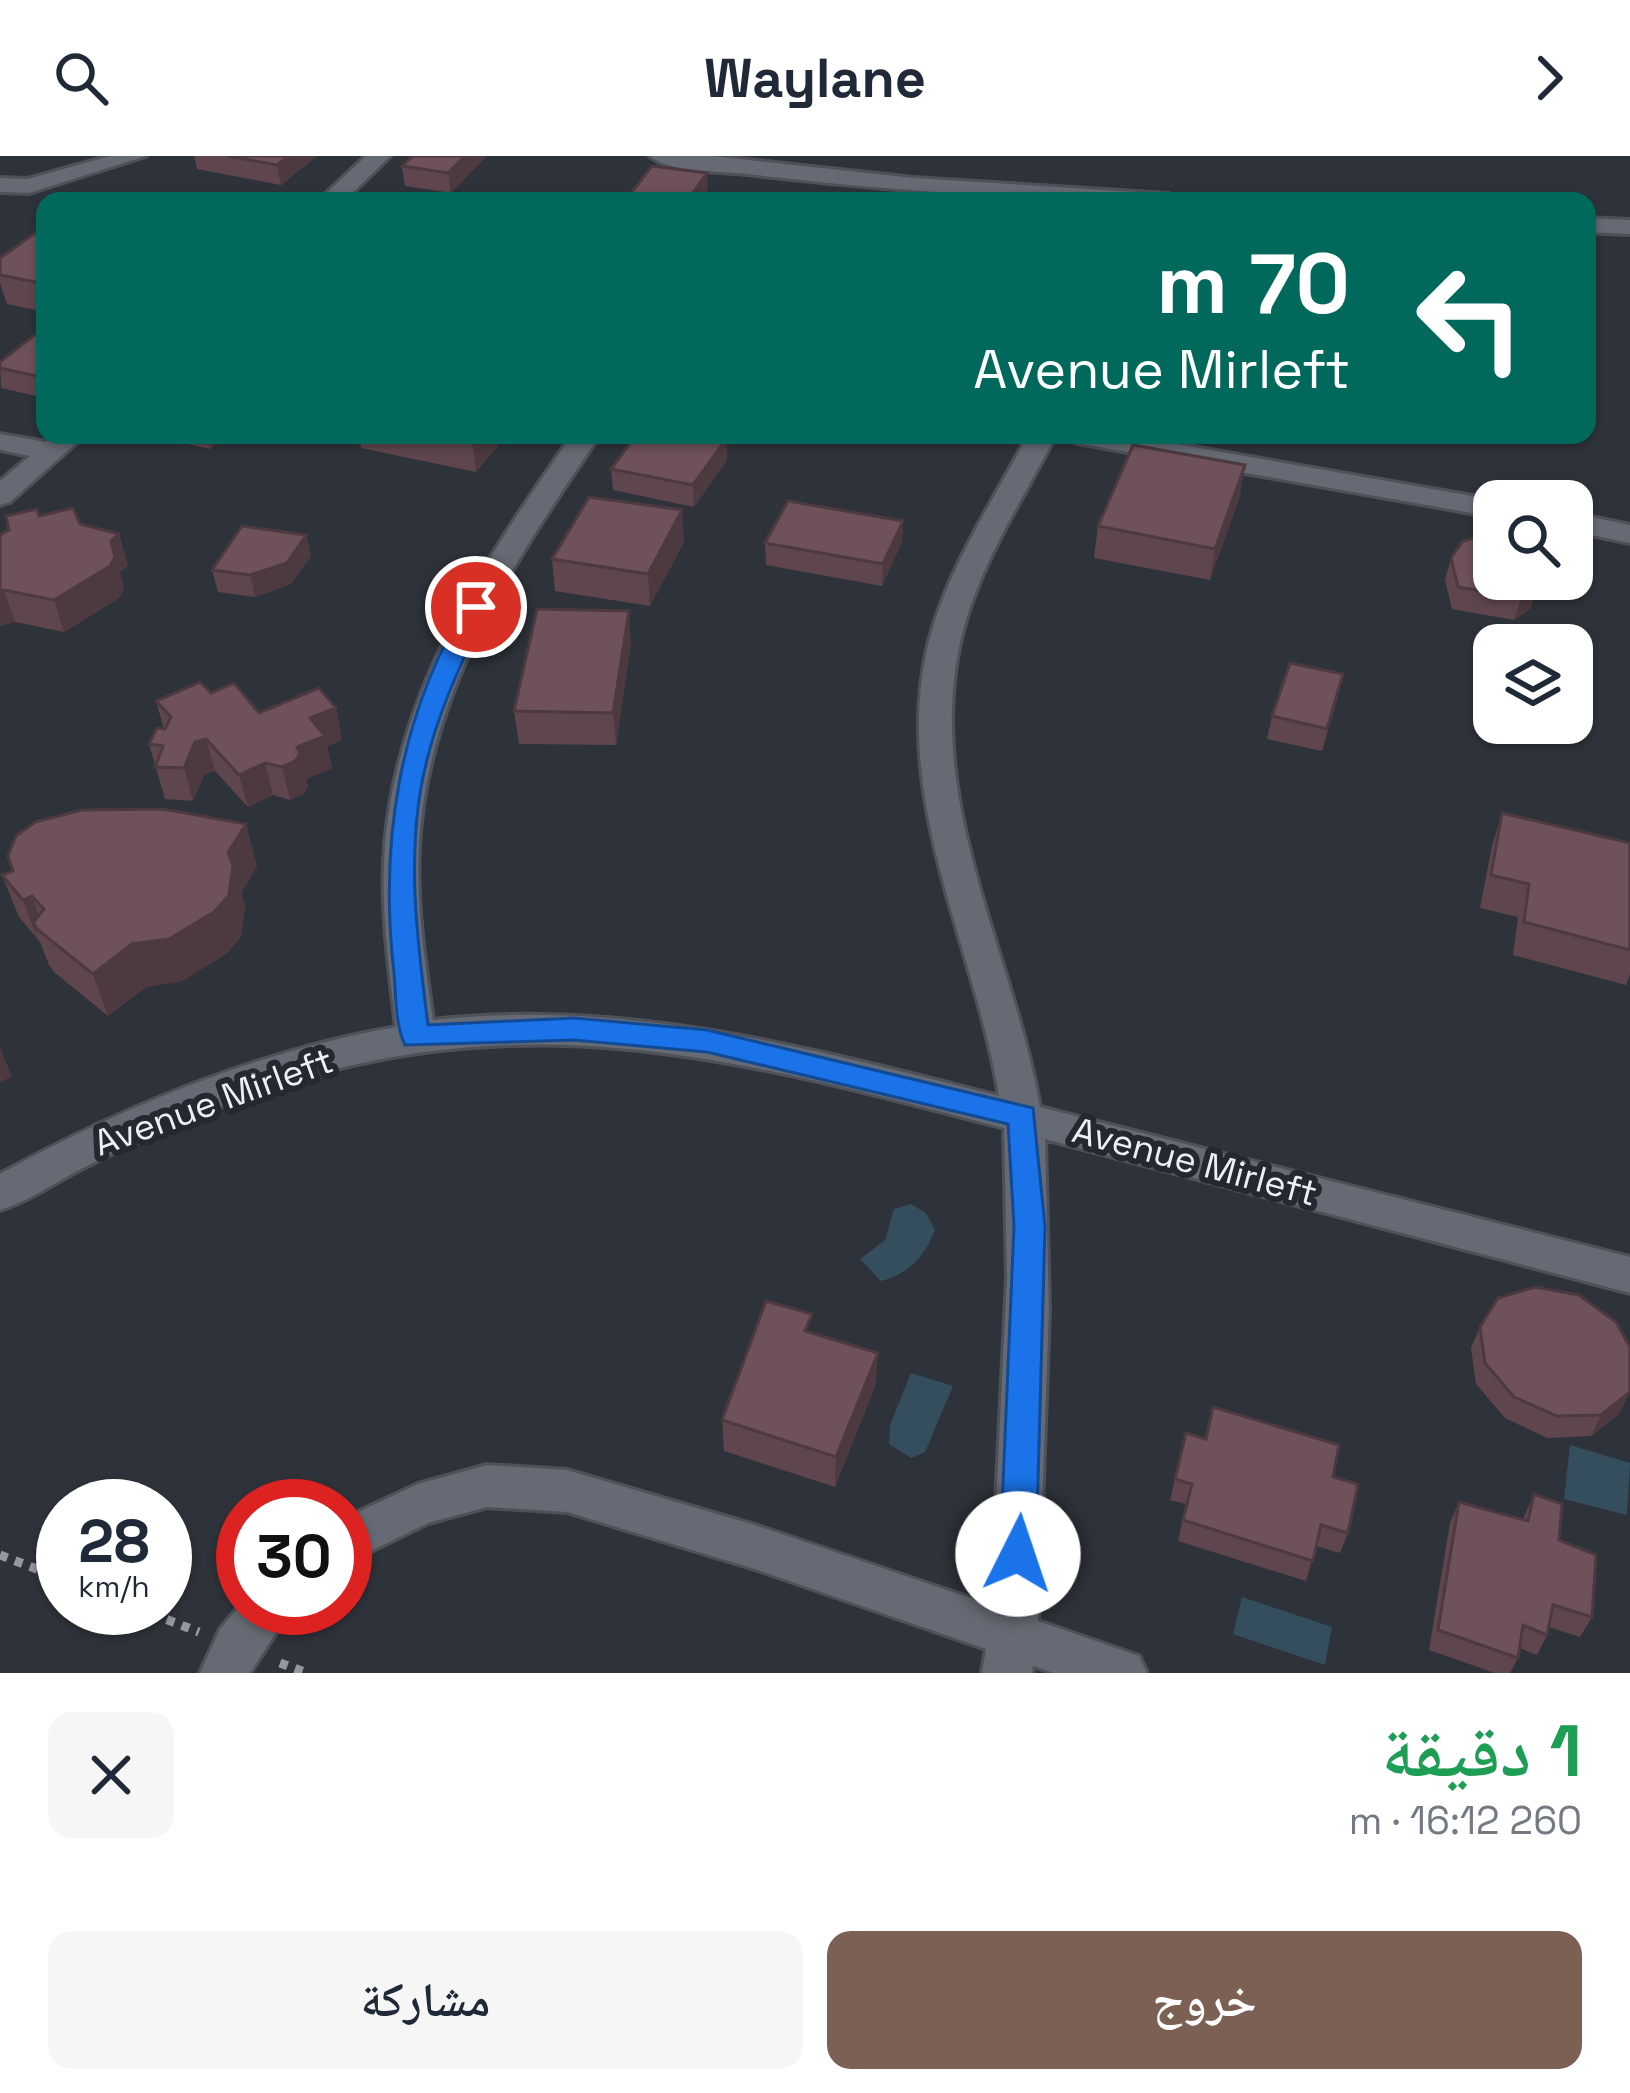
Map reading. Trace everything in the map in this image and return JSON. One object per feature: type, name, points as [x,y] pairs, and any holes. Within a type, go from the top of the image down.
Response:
[{"type":"street","points":[[0,185],[29,186],[135,156]]},
{"type":"street","points":[[340,192],[379,156]]},
{"type":"street","points":[[661,156],[781,174],[978,192]]},
{"type":"street","points":[[766,192],[781,174]]},
{"type":"street","points":[[1596,225],[1630,227]]},
{"type":"street","points":[[0,442],[36,443]]},
{"type":"street","points":[[0,496],[61,444]]},
{"type":"street","points":[[416,1037],[404,943],[402,845],[412,767],[431,704],[493,574],[580,444]]},
{"type":"street","points":[[1010,1655],[1024,1472],[1029,1226],[1022,1116],[1000,1007],[946,819],[935,702],[956,607],[1038,444]]},
{"type":"street","points":[[1128,444],[1473,504]]},
{"type":"street","points":[[1593,526],[1630,534]]},
{"type":"street","name":"Avenue Mirleft","points":[[0,1194],[70,1153],[201,1100],[310,1063],[416,1037],[555,1029],[707,1041],[1022,1116],[1630,1275]]},
{"type":"street","points":[[372,1528],[418,1505],[487,1486],[567,1491],[758,1548],[1010,1655],[1122,1673]]},
{"type":"street","points":[[225,1673],[246,1635]]},
{"type":"path","points":[[0,1555],[36,1569]]},
{"type":"water","points":[[911,1204],[926,1213],[935,1230],[914,1263],[881,1281],[860,1259],[885,1240],[894,1209]]},
{"type":"water","points":[[911,1373],[953,1386],[925,1452],[911,1458],[889,1444],[890,1425]]},
{"type":"water","points":[[1570,1445],[1630,1463],[1627,1515],[1564,1499]]},
{"type":"water","points":[[1242,1597],[1332,1627],[1325,1665],[1233,1634]]},
{"type":"building","points":[[228,156],[289,156],[277,165]]},
{"type":"building","points":[[413,156],[465,156],[448,173],[402,166]]},
{"type":"building","points":[[652,166],[707,173],[693,192],[632,192]]},
{"type":"building","points":[[36,232],[36,282],[0,275],[0,258]]},
{"type":"building","points":[[36,334],[36,376],[0,368],[0,362]]},
{"type":"building","points":[[629,444],[723,444],[693,485],[611,469]]},
{"type":"building","points":[[1133,445],[1245,465],[1215,549],[1098,526]]},
{"type":"building","points":[[589,497],[682,510],[648,574],[552,559]]},
{"type":"building","points":[[788,501],[903,521],[883,564],[765,543]]},
{"type":"building","points":[[73,508],[80,524],[119,534],[111,541],[115,557],[110,566],[54,600],[0,591],[0,535],[9,530],[6,516],[37,509],[39,516]]},
{"type":"building","points":[[242,526],[306,535],[287,563],[250,575],[212,570]]},
{"type":"building","points":[[1473,538],[1473,590],[1458,587],[1451,558],[1462,542]]},
{"type":"building","points":[[537,609],[629,611],[613,713],[514,711]]},
{"type":"building","points":[[1290,663],[1343,674],[1327,729],[1272,716]]},
{"type":"building","points":[[200,682],[211,693],[234,683],[259,713],[319,688],[336,708],[310,718],[325,736],[297,747],[300,754],[295,761],[282,767],[265,763],[239,775],[206,739],[195,742],[184,768],[155,767],[163,746],[149,744],[157,728],[165,729],[171,717],[156,701]]},
{"type":"building","points":[[163,809],[246,824],[228,853],[233,865],[229,895],[214,912],[169,939],[132,944],[93,974],[38,930],[33,923],[44,909],[32,896],[23,900],[2,875],[13,871],[8,856],[16,836],[35,822],[82,810]]},
{"type":"building","points":[[1502,813],[1630,843],[1630,950],[1524,922],[1529,884],[1491,875]]},
{"type":"building","points":[[1535,1287],[1579,1295],[1616,1322],[1630,1347],[1630,1392],[1601,1415],[1557,1416],[1514,1397],[1485,1363],[1480,1327],[1498,1298]]},
{"type":"building","points":[[766,1301],[812,1314],[805,1331],[878,1353],[836,1457],[722,1420]]},
{"type":"building","points":[[1213,1407],[1339,1445],[1333,1477],[1358,1484],[1348,1533],[1321,1525],[1313,1561],[1183,1520],[1192,1484],[1175,1479],[1186,1433],[1206,1439]]},
{"type":"building","points":[[1534,1494],[1562,1504],[1559,1540],[1596,1555],[1592,1617],[1553,1605],[1547,1635],[1523,1625],[1518,1658],[1438,1630],[1459,1502],[1528,1521]]},
{"type":"route","points":[[476,607],[431,704],[412,767],[402,845],[404,943],[416,1037],[496,1028],[574,1029],[707,1041],[1022,1116],[1029,1226],[1018,1554]]}]
